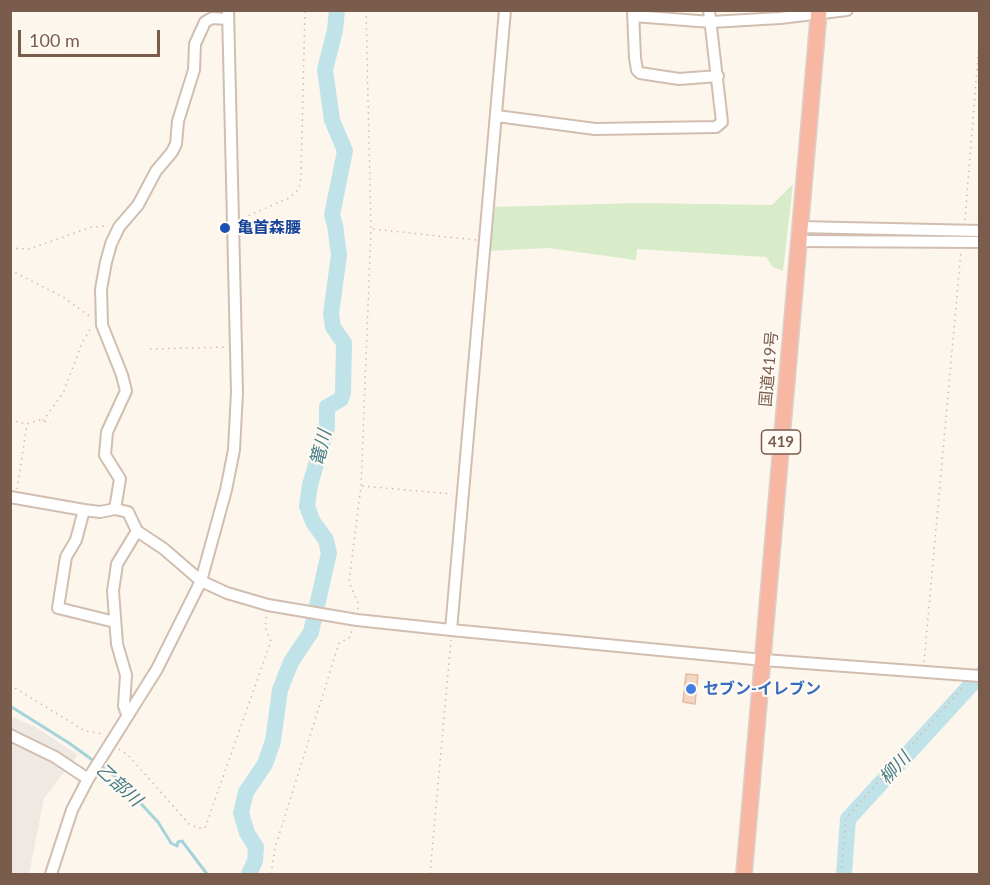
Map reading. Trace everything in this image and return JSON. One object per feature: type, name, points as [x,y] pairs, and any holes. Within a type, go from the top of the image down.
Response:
[{"type":"highway","name":"国道419号","points":[[744,874],[819,12]]},
{"type":"street","points":[[451,630],[505,10]]},
{"type":"street","points":[[497,116],[595,129],[716,127],[722,122],[709,10]]},
{"type":"street","points":[[717,76],[679,79],[640,73],[637,70],[635,58],[634,13],[711,22],[847,10]]},
{"type":"street","points":[[51,874],[69,820],[88,779],[157,669],[201,581],[218,524],[234,450],[237,347],[228,15],[205,22],[195,44],[194,70],[178,121],[176,144],[156,171],[138,205],[120,227],[111,244],[101,288],[102,325],[126,391],[107,432],[105,455],[120,479],[115,509]]},
{"type":"street","points":[[799,234],[963,236],[980,231]]},
{"type":"street","points":[[963,236],[980,242]]},
{"type":"street","points":[[13,498],[100,512],[115,509],[128,512],[137,531],[164,549],[201,581],[227,593],[268,605],[357,620],[451,630],[764,660],[980,676]]},
{"type":"street","points":[[84,510],[76,540],[66,557],[58,608],[115,622]]},
{"type":"street","points":[[127,714],[124,706],[125,667],[120,656],[113,591],[117,564],[137,531]]},
{"type":"street","points":[[10,735],[55,757],[88,779]]},
{"type":"path","points":[[234,222],[289,198],[299,189],[304,10]]},
{"type":"path","points":[[271,874],[274,848],[339,643],[349,638],[357,620],[358,603],[349,582],[361,486],[371,229],[366,10]]},
{"type":"path","points":[[923,672],[980,31]]},
{"type":"path","points":[[10,248],[29,249],[92,227],[120,227]]},
{"type":"path","points":[[371,229],[486,241]]},
{"type":"path","points":[[10,270],[63,297],[98,321],[92,326],[82,343],[64,391],[43,421]]},
{"type":"path","points":[[150,349],[237,347]]},
{"type":"path","points":[[10,420],[27,424],[39,420],[51,423]]},
{"type":"path","points":[[13,498],[27,424]]},
{"type":"path","points":[[361,486],[463,495]]},
{"type":"path","points":[[10,685],[85,731],[101,733],[111,740],[128,755],[189,824],[205,828],[271,641],[265,627],[268,605]]},
{"type":"path","points":[[430,874],[451,630]]},
{"type":"path","points":[[841,874],[846,818],[967,683]]},
{"type":"shaded area","points":[[10,716],[34,726],[78,755],[44,798],[29,874],[11,874]]},
{"type":"green space","points":[[793,184],[783,271],[773,267],[766,257],[637,249],[636,260],[548,248],[488,251],[492,207],[639,203],[772,205]]},
{"type":"building","name":"セブン-イレブン","points":[[686,674],[698,675],[695,704],[683,702]]},
{"type":"waterway","name":"篭川","points":[[249,874],[255,861],[256,847],[247,833],[241,813],[246,792],[265,764],[273,741],[280,690],[291,662],[311,632],[329,553],[326,540],[313,522],[307,506],[310,485],[327,427],[327,407],[341,399],[343,393],[344,343],[333,327],[331,314],[339,255],[332,215],[345,151],[332,120],[325,70],[335,30],[337,10]]},
{"type":"waterway","name":"柳川","points":[[844,874],[848,819],[980,675]]},
{"type":"waterway","name":"乙部川","points":[[10,706],[69,743],[116,777],[158,822],[171,843],[177,846],[178,842],[182,841],[207,874]]},
{"type":"place","name":"亀首森腰","points":[[225,228]]},
{"type":"place","name":"セブン-イレブン","points":[[691,689]]}]
